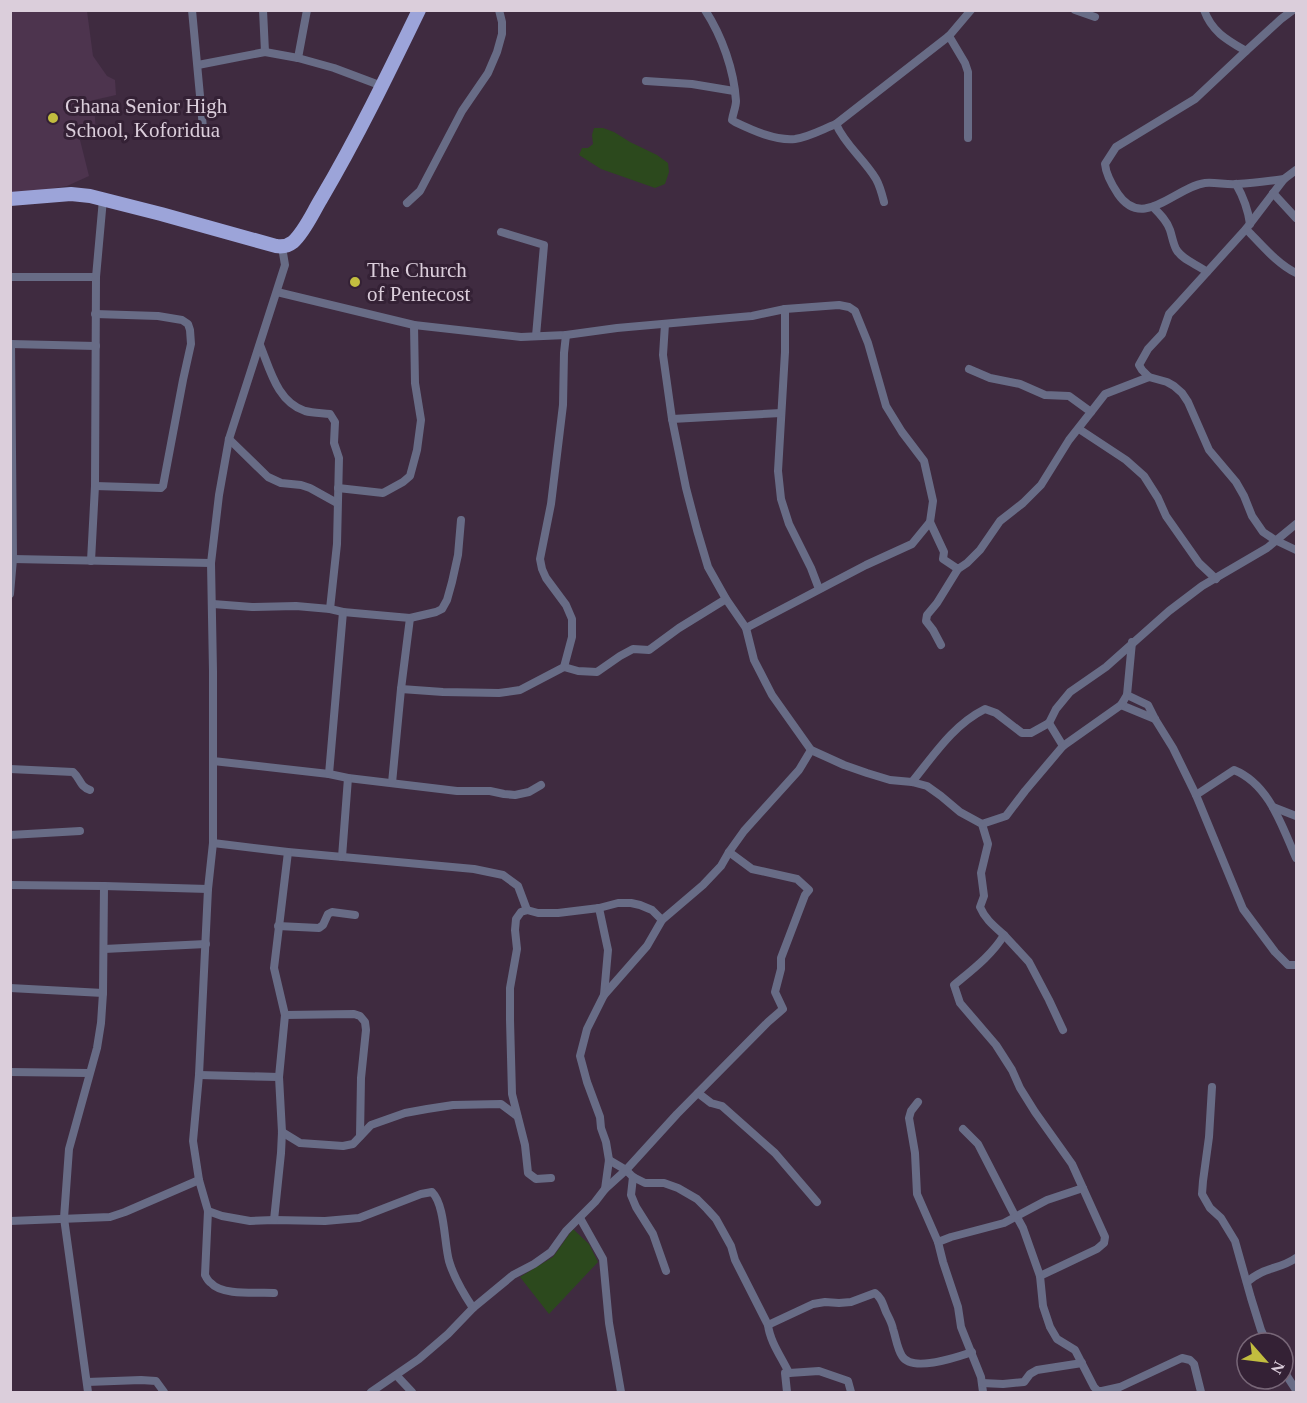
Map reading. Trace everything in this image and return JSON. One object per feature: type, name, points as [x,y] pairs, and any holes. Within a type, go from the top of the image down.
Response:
[{"type":"main road","points":[[10,199],[71,194],[103,199],[276,246],[282,247],[293,242],[332,180],[419,10]]},
{"type":"street","points":[[192,10],[203,128]]},
{"type":"street","points":[[262,10],[265,52]]},
{"type":"street","points":[[298,58],[307,10]]},
{"type":"street","points":[[407,203],[420,191],[462,111],[488,74],[502,34],[499,10]]},
{"type":"street","points":[[705,10],[716,28],[727,55],[736,103],[732,120],[765,134],[792,139],[836,124],[950,36],[971,10]]},
{"type":"street","points":[[1075,10],[1095,17]]},
{"type":"street","points":[[1204,10],[1208,22],[1216,31],[1246,51]]},
{"type":"street","points":[[1284,179],[1236,184],[1204,183],[1188,188],[1153,207],[1141,209],[1132,207],[1122,200],[1106,172],[1105,164],[1116,147],[1195,99],[1293,10]]},
{"type":"street","points":[[950,36],[968,72],[969,138]]},
{"type":"street","points":[[198,65],[265,52],[334,68],[382,86]]},
{"type":"street","points":[[646,81],[692,84],[734,91]]},
{"type":"street","points":[[836,124],[844,140],[867,165],[878,182],[884,202]]},
{"type":"street","points":[[1296,170],[1284,179],[1248,227],[1169,314],[1162,334],[1148,349],[1139,365],[1149,377],[1167,382],[1182,393],[1209,450],[1236,482],[1252,516],[1263,532],[1296,550]]},
{"type":"street","points":[[1236,184],[1248,209],[1248,227],[1274,257],[1296,273]]},
{"type":"street","points":[[1273,193],[1296,218]]},
{"type":"street","points":[[92,561],[96,277],[103,199]]},
{"type":"street","points":[[1153,207],[1170,229],[1176,250],[1185,259],[1207,272]]},
{"type":"street","points":[[501,232],[544,245],[536,336]]},
{"type":"street","points":[[274,1293],[235,1292],[218,1288],[210,1283],[205,1275],[208,1211],[199,1179],[193,1141],[200,1075],[208,889],[213,843],[211,563],[219,495],[229,439],[285,265],[282,247]]},
{"type":"street","points":[[10,277],[96,277]]},
{"type":"street","points":[[277,292],[414,326],[521,337],[566,335],[752,316],[785,309],[839,305],[855,311],[868,343],[886,406],[924,461],[933,501],[930,522],[912,544],[866,565],[746,628]]},
{"type":"street","points":[[785,309],[786,352],[778,471],[781,499],[789,524],[812,568],[819,590]]},
{"type":"street","points":[[94,486],[161,489],[191,344],[188,324],[182,321],[158,316],[95,314]]},
{"type":"street","points":[[665,324],[663,354],[672,419],[686,488],[708,567],[746,628],[754,660],[772,695],[811,750],[867,773],[890,780],[927,786],[960,812],[982,824],[988,844],[981,873],[984,896],[980,907],[982,913],[1029,963],[1063,1030]]},
{"type":"street","points":[[338,488],[383,493],[410,476],[417,450],[421,420],[415,383],[414,326]]},
{"type":"street","points":[[564,667],[572,637],[572,619],[566,605],[546,578],[540,559],[551,504],[563,405],[566,335]]},
{"type":"street","points":[[10,594],[13,559],[11,344],[96,346]]},
{"type":"street","points":[[260,345],[279,391],[289,402],[305,411],[330,414],[335,422],[334,443],[339,458],[337,544],[330,609]]},
{"type":"street","points":[[969,369],[990,378],[1020,384],[1045,396],[1069,396],[1091,412]]},
{"type":"street","points":[[941,645],[926,621],[927,615],[958,569],[980,550],[1000,521],[1041,485],[1069,440],[1105,394],[1149,377]]},
{"type":"street","points":[[672,419],[781,413]]},
{"type":"street","points":[[1079,429],[1126,460],[1144,476],[1166,516],[1199,563],[1216,579]]},
{"type":"street","points":[[229,439],[268,477],[280,483],[310,488],[337,503]]},
{"type":"street","points":[[213,604],[252,607],[296,606],[410,618],[436,612],[442,609],[447,600],[458,555],[461,520]]},
{"type":"street","points":[[930,522],[944,552],[943,559],[958,569]]},
{"type":"street","points":[[912,782],[953,732],[985,709],[996,713],[1022,733],[1031,733],[1049,723],[1056,709],[1070,692],[1106,666],[1132,642],[1202,586],[1254,556],[1296,524]]},
{"type":"street","points":[[13,559],[211,563]]},
{"type":"street","points":[[401,688],[499,693],[520,690],[564,667],[578,671],[597,672],[633,649],[649,650],[726,599]]},
{"type":"street","points":[[329,774],[343,612]]},
{"type":"street","points":[[392,783],[410,618]]},
{"type":"street","points":[[982,824],[1006,816],[1063,746],[1121,705],[1127,695],[1132,642]]},
{"type":"street","points":[[1127,695],[1148,705],[1173,748],[1196,795],[1243,909],[1275,952],[1288,965],[1296,965]]},
{"type":"street","points":[[1121,705],[1155,719]]},
{"type":"street","points":[[1049,723],[1063,746]]},
{"type":"street","points":[[605,1189],[609,1160],[606,1142],[580,1056],[587,1029],[604,995],[647,946],[662,920],[703,885],[721,866],[744,831],[799,770],[811,750]]},
{"type":"street","points":[[213,761],[457,791],[490,791],[515,795],[529,792],[541,785]]},
{"type":"street","points":[[10,769],[73,772],[84,788],[90,790]]},
{"type":"street","points":[[1196,795],[1234,770],[1243,773],[1273,807],[1296,858]]},
{"type":"street","points":[[342,857],[348,778]]},
{"type":"street","points":[[1273,807],[1296,816]]},
{"type":"street","points":[[10,835],[80,831]]},
{"type":"street","points":[[213,843],[474,869],[503,875],[518,886],[527,910]]},
{"type":"street","points":[[274,1220],[281,1153],[279,1077],[285,1015],[273,968],[288,852]]},
{"type":"street","points":[[371,1392],[419,1359],[473,1308],[513,1275],[551,1252],[566,1231],[605,1189],[783,1009],[775,992],[781,969],[781,958],[809,890],[797,879],[752,869],[729,852]]},
{"type":"street","points":[[10,885],[208,889]]},
{"type":"street","points":[[88,1392],[64,1218],[69,1149],[97,1048],[103,993],[104,886]]},
{"type":"street","points":[[551,1178],[536,1179],[528,1173],[525,1145],[512,1094],[510,988],[517,949],[516,919],[521,912],[527,910],[538,913],[558,913],[599,908],[618,903],[640,905],[652,910],[662,920]]},
{"type":"street","points":[[599,908],[608,950],[604,995]]},
{"type":"street","points":[[278,926],[319,928],[323,925],[327,914],[332,912],[355,915]]},
{"type":"street","points":[[1004,935],[987,957],[954,986],[955,990],[960,1003],[996,1045],[1035,1112],[1072,1164],[1105,1237],[1104,1243],[1097,1249],[1040,1276]]},
{"type":"street","points":[[104,949],[206,944]]},
{"type":"street","points":[[10,988],[103,993]]},
{"type":"street","points":[[285,1015],[354,1014],[360,1016],[365,1022],[360,1136]]},
{"type":"street","points":[[10,1072],[89,1073]]},
{"type":"street","points":[[200,1075],[279,1077]]},
{"type":"street","points":[[1212,1087],[1202,1194],[1235,1241],[1261,1331]]},
{"type":"street","points":[[698,1093],[711,1103],[722,1106],[775,1153],[817,1202]]},
{"type":"street","points":[[501,1104],[512,1094]]},
{"type":"street","points":[[918,1102],[909,1118],[915,1153],[917,1194],[938,1242],[958,1307],[961,1327],[981,1377],[983,1392]]},
{"type":"street","points":[[282,1132],[300,1143],[343,1146],[353,1144],[370,1125],[405,1113],[453,1105],[501,1104],[517,1116]]},
{"type":"street","points":[[963,1129],[978,1144],[1023,1228],[1040,1276],[1043,1306],[1050,1327],[1057,1339],[1075,1350],[1094,1387],[1102,1391],[1120,1387],[1182,1358],[1194,1364],[1201,1392]]},
{"type":"street","points":[[281,1153],[300,1143]]},
{"type":"street","points":[[609,1160],[645,1183],[664,1183],[698,1199],[716,1219],[731,1246],[735,1260],[789,1373]]},
{"type":"street","points":[[633,1177],[631,1195],[653,1234],[666,1271]]},
{"type":"street","points":[[10,1221],[110,1217],[199,1179]]},
{"type":"street","points":[[938,1242],[1004,1223],[1047,1200],[1083,1188]]},
{"type":"street","points":[[208,1211],[250,1221],[325,1221],[359,1218],[421,1194],[432,1192],[438,1201],[449,1260],[460,1290],[473,1308]]},
{"type":"street","points":[[580,1218],[603,1259],[609,1323],[621,1392]]},
{"type":"street","points":[[1247,1282],[1266,1269],[1288,1264],[1296,1258]]},
{"type":"street","points":[[768,1325],[813,1304],[851,1302],[875,1293],[881,1298],[905,1360],[927,1363],[949,1360],[972,1352]]},
{"type":"street","points":[[982,1383],[1024,1382],[1030,1374],[1037,1370],[1082,1363]]},
{"type":"street","points":[[787,1392],[785,1373],[819,1371],[848,1381],[851,1392]]},
{"type":"street","points":[[397,1376],[412,1392]]},
{"type":"street","points":[[87,1382],[156,1381],[164,1392]]},
{"type":"shaded area","name":"Ghana Senior High School, Koforidua","points":[[11,11],[87,11],[93,56],[107,76],[115,80],[116,95],[94,100],[96,137],[80,140],[89,176],[67,186],[11,195]]},
{"type":"green space","points":[[594,128],[614,132],[668,163],[669,172],[665,184],[655,188],[601,169],[579,155],[582,148],[588,148],[593,144]]},
{"type":"green space","points":[[573,1229],[589,1244],[598,1262],[549,1314],[520,1277],[553,1257]]},
{"type":"place","name":"Ghana Senior High School, Koforidua","points":[[53,118]]},
{"type":"place","name":"The Church of Pentecost","points":[[355,282]]}]
